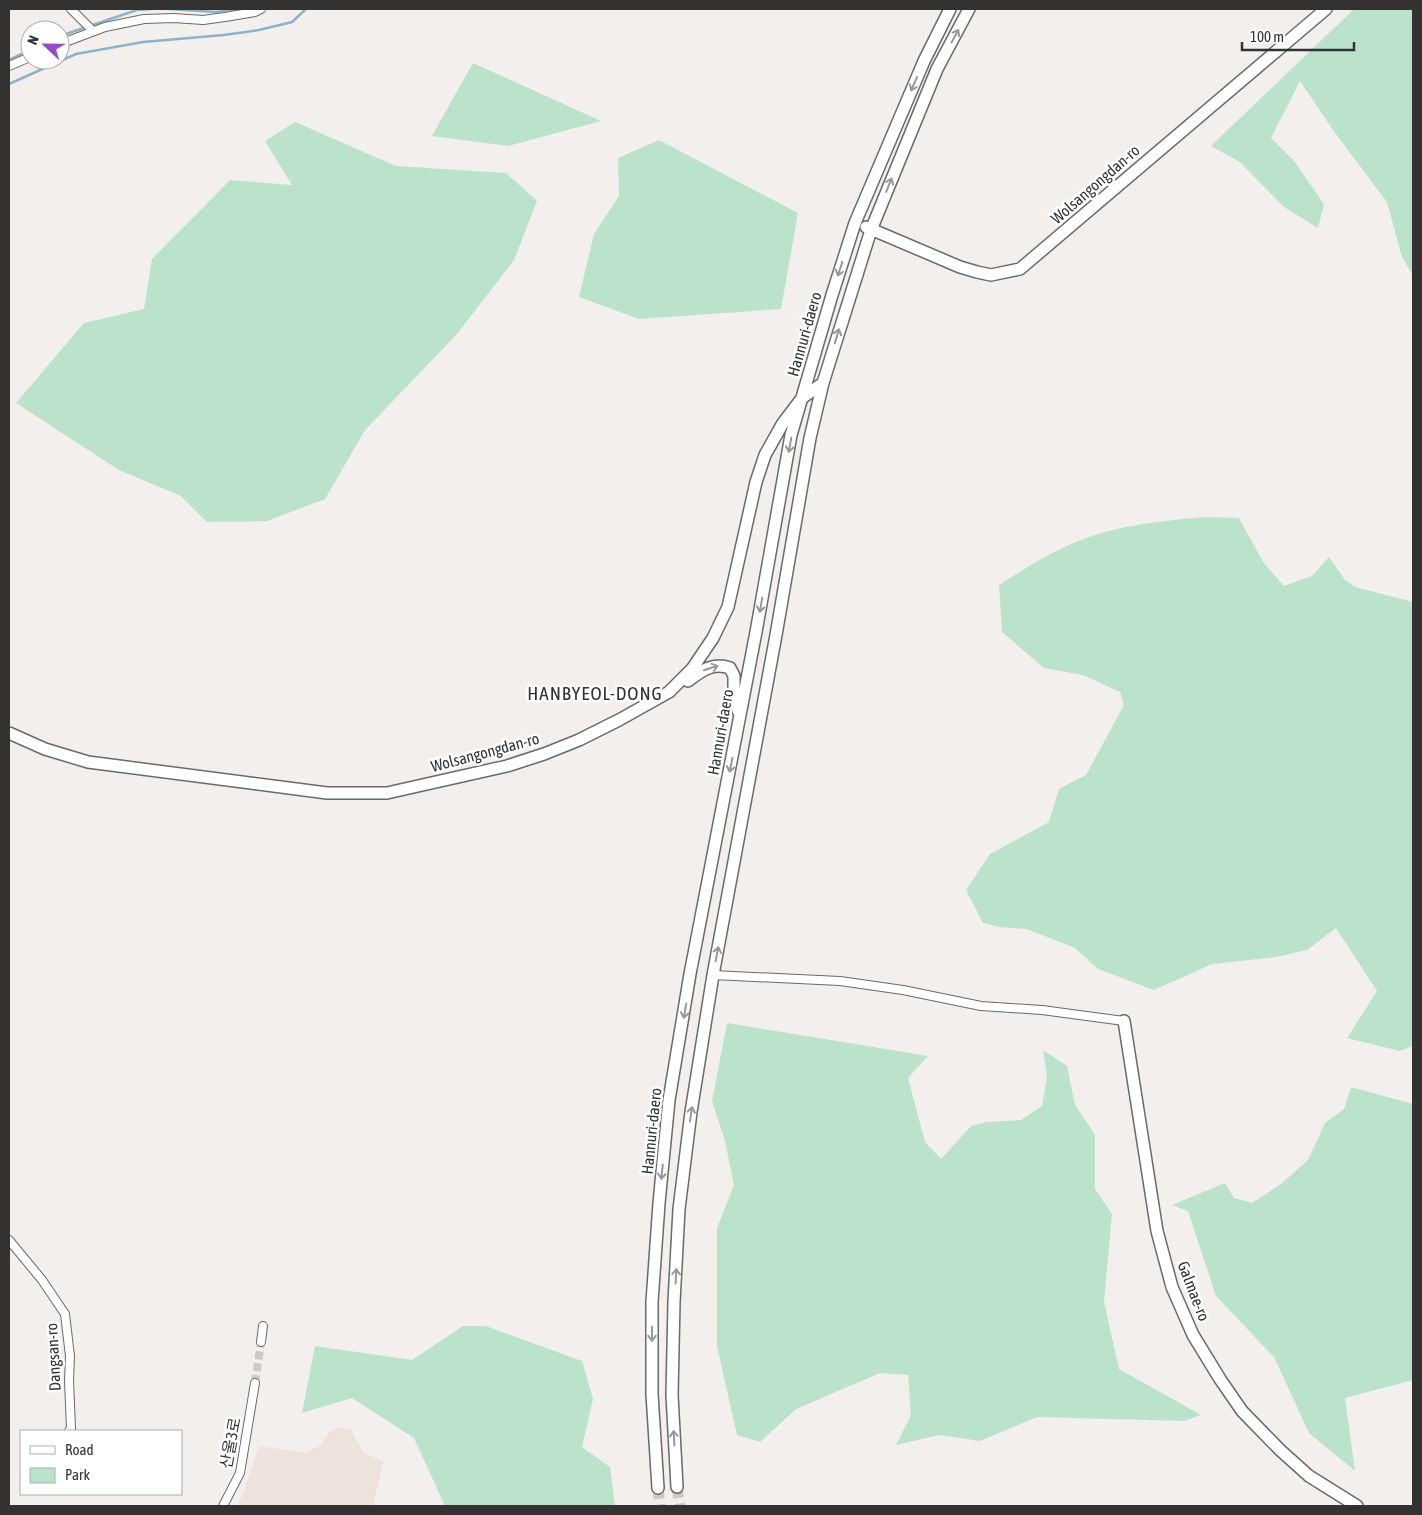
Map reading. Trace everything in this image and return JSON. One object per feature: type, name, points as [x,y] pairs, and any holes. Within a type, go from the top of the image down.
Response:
[{"type":"street","points":[[71,9],[89,28]]},
{"type":"street","points":[[70,38],[89,28],[105,27],[144,19],[174,18],[203,20],[255,12],[261,9]]},
{"type":"street","name":"Hannuri-daero","points":[[658,1488],[652,1394],[652,1302],[668,1109],[690,974],[792,435],[855,223],[924,61],[950,9]]},
{"type":"street","name":"Hannuri-daero","points":[[677,1487],[672,1394],[674,1302],[679,1209],[691,1112],[713,975],[776,635],[810,438],[822,383],[871,230],[929,86],[969,9]]},
{"type":"street","name":"Wolsangongdan-ro","points":[[855,223],[960,267],[977,272],[991,275],[1020,269],[1326,9]]},
{"type":"street","name":"Wolsangongdan-ro","points":[[9,733],[45,748],[98,763],[327,793],[387,793],[508,766],[544,754],[619,720],[669,692],[692,668],[713,638],[728,607],[756,482],[765,455],[783,423],[802,398],[822,383]]},
{"type":"street","points":[[669,692],[679,688],[700,672],[712,666],[722,665],[730,668],[734,676],[734,690],[740,717]]},
{"type":"street","points":[[713,975],[840,981],[903,990],[981,1006],[1042,1010],[1124,1021]]},
{"type":"street","name":"Galmae-ro","points":[[1124,1021],[1158,1231],[1172,1287],[1190,1327],[1215,1371],[1242,1412],[1309,1476],[1357,1506]]},
{"type":"street","name":"Dangsan-ro","points":[[9,1240],[46,1286],[65,1314],[70,1356],[70,1430]]},
{"type":"street","points":[[261,1342],[263,1326]]},
{"type":"street","name":"산울3로","points":[[224,1506],[240,1473],[255,1383]]},
{"type":"shaded area","points":[[340,1427],[351,1430],[364,1453],[383,1461],[373,1506],[237,1506],[243,1494],[259,1446],[305,1453],[320,1446],[330,1432]]},
{"type":"green space","points":[[1354,9],[1413,9],[1413,276],[1402,257],[1387,202],[1333,130],[1300,81],[1271,138],[1294,161],[1324,204],[1318,228],[1284,207],[1240,162],[1211,146]]},
{"type":"green space","points":[[473,63],[601,121],[508,146],[432,136]]},
{"type":"green space","points":[[295,122],[396,166],[506,173],[537,201],[514,260],[457,334],[365,430],[325,499],[267,521],[207,522],[181,496],[119,470],[16,403],[84,323],[144,309],[152,259],[230,180],[292,185],[265,141]]},
{"type":"green space","points":[[659,140],[798,213],[781,309],[639,319],[579,297],[594,234],[619,196],[618,158]]},
{"type":"green space","points":[[1205,517],[1239,518],[1263,562],[1284,586],[1312,576],[1329,557],[1345,580],[1355,587],[1413,602],[1413,1046],[1400,1051],[1347,1038],[1377,991],[1336,928],[1307,950],[1276,957],[1212,964],[1154,990],[1098,969],[1075,948],[1027,929],[999,927],[983,923],[966,890],[990,854],[1049,822],[1059,789],[1086,775],[1124,705],[1120,692],[1083,675],[1044,668],[1002,632],[999,585],[1066,546],[1107,531],[1172,520]]},
{"type":"green space","points":[[727,1023],[928,1056],[908,1078],[925,1142],[941,1159],[971,1126],[986,1122],[1021,1120],[1042,1106],[1047,1077],[1043,1050],[1067,1066],[1075,1105],[1095,1135],[1095,1189],[1112,1214],[1104,1302],[1119,1369],[1201,1415],[1184,1421],[1037,1417],[980,1441],[939,1435],[896,1445],[911,1415],[908,1375],[880,1373],[796,1409],[760,1442],[737,1435],[717,1346],[717,1228],[734,1185],[725,1141],[712,1101]]},
{"type":"green space","points":[[1351,1087],[1413,1104],[1413,1380],[1345,1398],[1355,1471],[1309,1433],[1274,1357],[1216,1296],[1188,1211],[1172,1205],[1225,1183],[1234,1198],[1252,1203],[1281,1184],[1308,1160],[1325,1123],[1344,1109]]},
{"type":"green space","points":[[463,1326],[486,1326],[582,1361],[593,1399],[582,1447],[610,1467],[615,1506],[445,1506],[414,1438],[352,1398],[302,1413],[315,1346],[412,1360]]},
{"type":"waterway","points":[[70,33],[137,10],[152,9]]},
{"type":"waterway","points":[[169,9],[216,12],[236,9]]},
{"type":"waterway","points":[[9,84],[76,54],[143,42],[259,30],[292,22],[306,9]]},
{"type":"waterway","points":[[9,60],[20,55]]},
{"type":"tunnel","points":[[255,1383],[261,1342]]},
{"type":"tunnel","points":[[677,1487],[680,1506]]},
{"type":"tunnel","points":[[658,1488],[660,1506]]},
{"type":"district","name":"HANBYEOL-DONG","points":[[595,693]]}]
